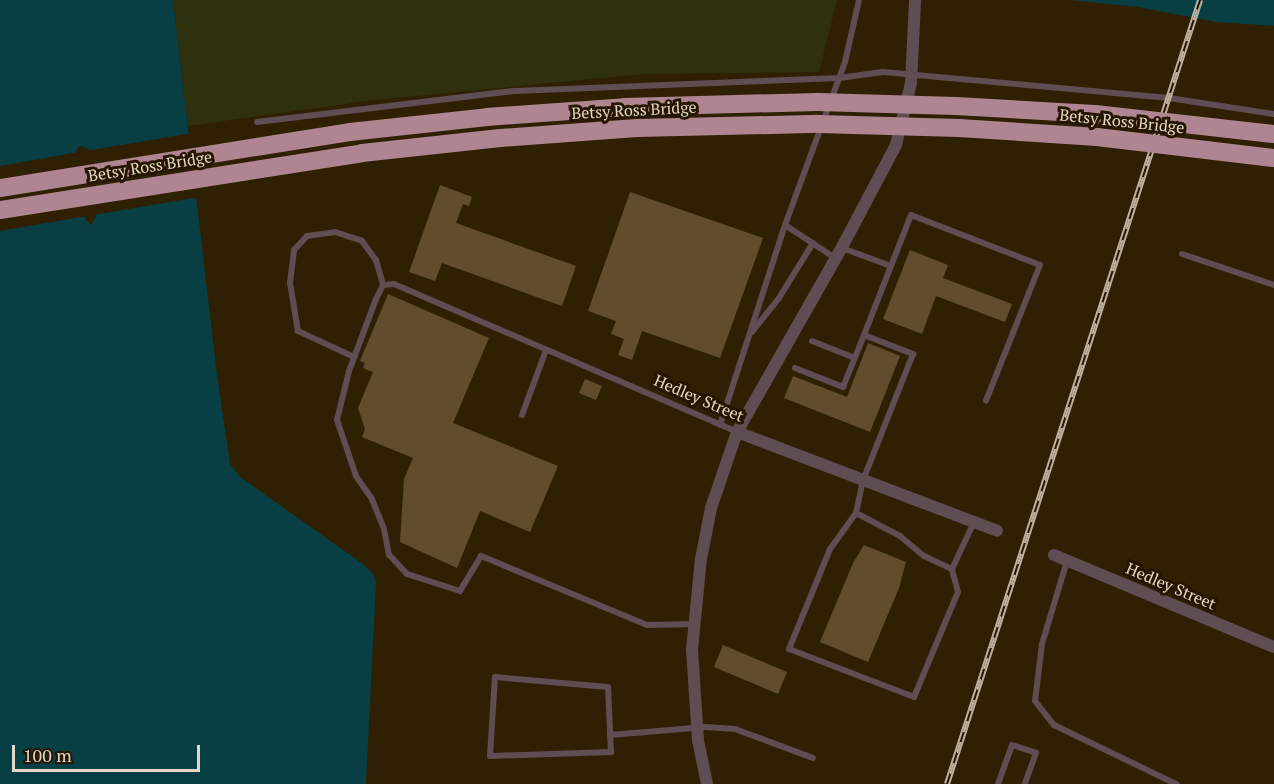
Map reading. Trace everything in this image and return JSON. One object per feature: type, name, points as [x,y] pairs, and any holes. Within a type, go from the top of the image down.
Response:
[{"type":"highway","name":"Betsy Ross Bridge","points":[[0,188],[385,128],[533,113],[634,106],[818,102],[979,107],[1118,117],[1274,134]]},
{"type":"highway","name":"Betsy Ross Bridge","points":[[0,210],[362,153],[500,138],[637,128],[808,124],[958,128],[1097,136],[1274,158]]},
{"type":"street","points":[[707,784],[697,728],[692,680],[694,624],[701,559],[711,508],[737,432],[839,253],[896,145],[911,77],[915,2]]},
{"type":"street","name":"Hedley Street","points":[[737,432],[997,531]]},
{"type":"street","name":"Hedley Street","points":[[1054,555],[1274,647]]},
{"type":"lane","points":[[720,425],[785,225],[838,78],[859,0]]},
{"type":"lane","points":[[257,122],[515,91],[838,78],[883,72],[911,77],[1169,98],[1274,114]]},
{"type":"lane","points":[[795,369],[843,387],[911,215],[1040,266],[986,401]]},
{"type":"lane","points":[[785,225],[813,243],[839,253],[891,266]]},
{"type":"lane","points":[[354,357],[298,331],[290,283],[294,250],[307,236],[335,232],[362,241],[376,260],[382,285],[354,357],[337,420],[356,476],[372,499],[384,529],[388,555],[407,574],[460,591],[481,556],[647,625],[694,624]]},
{"type":"lane","points":[[748,337],[778,298],[813,243]]},
{"type":"lane","points":[[1182,254],[1274,285]]},
{"type":"lane","name":"Hedley Street","points":[[382,285],[394,284],[737,432]]},
{"type":"lane","points":[[864,335],[913,354],[863,480],[856,513],[830,549],[789,649],[914,697],[958,592],[952,569],[974,522]]},
{"type":"lane","points":[[812,341],[855,358]]},
{"type":"lane","points":[[522,415],[546,350]]},
{"type":"lane","points":[[856,513],[900,536],[924,556],[952,569]]},
{"type":"lane","points":[[1067,560],[1042,644],[1035,701],[1054,725],[1176,784]]},
{"type":"lane","points":[[495,677],[608,687],[610,735],[610,752],[490,756],[495,677]]},
{"type":"lane","points":[[610,735],[697,728],[735,729],[813,758]]},
{"type":"lane","points":[[998,784],[1012,745],[1036,753],[1025,784]]},
{"type":"green space","points":[[173,0],[837,0],[819,72],[644,74],[374,100],[188,126]]},
{"type":"water","points":[[0,0],[173,0],[217,375],[230,464],[240,477],[363,564],[374,575],[376,583],[366,784],[0,784]],"holes":[[[82,146],[89,150],[96,217],[91,225],[85,219],[76,153],[77,148]]]},
{"type":"water","points":[[1071,0],[1274,0],[1274,26],[1216,22],[1138,7]]},
{"type":"pier","points":[[192,133],[199,197],[93,215],[86,151]]},
{"type":"pier","points":[[79,152],[87,216],[0,231],[0,166]]},
{"type":"building","points":[[440,185],[472,197],[469,206],[463,204],[456,223],[576,266],[562,306],[442,263],[435,281],[409,272]]},
{"type":"building","points":[[630,192],[763,238],[720,358],[642,331],[632,360],[618,355],[624,339],[611,334],[616,321],[588,311]]},
{"type":"building","points":[[910,250],[948,265],[943,278],[1012,304],[1005,322],[936,296],[922,334],[883,319]]},
{"type":"building","points":[[388,294],[489,338],[453,423],[558,466],[530,532],[480,511],[457,568],[400,542],[404,479],[413,458],[362,437],[365,429],[358,408],[373,372],[363,368],[365,363],[360,361]]},
{"type":"building","points":[[868,343],[900,356],[870,432],[784,398],[793,376],[847,397]]},
{"type":"building","points":[[585,379],[602,386],[596,400],[579,393]]},
{"type":"building","points":[[864,545],[906,562],[899,588],[868,662],[820,642],[853,563]]},
{"type":"building","points":[[723,645],[787,672],[778,694],[714,667]]},
{"type":"railway","points":[[947,784],[1200,0]]}]
